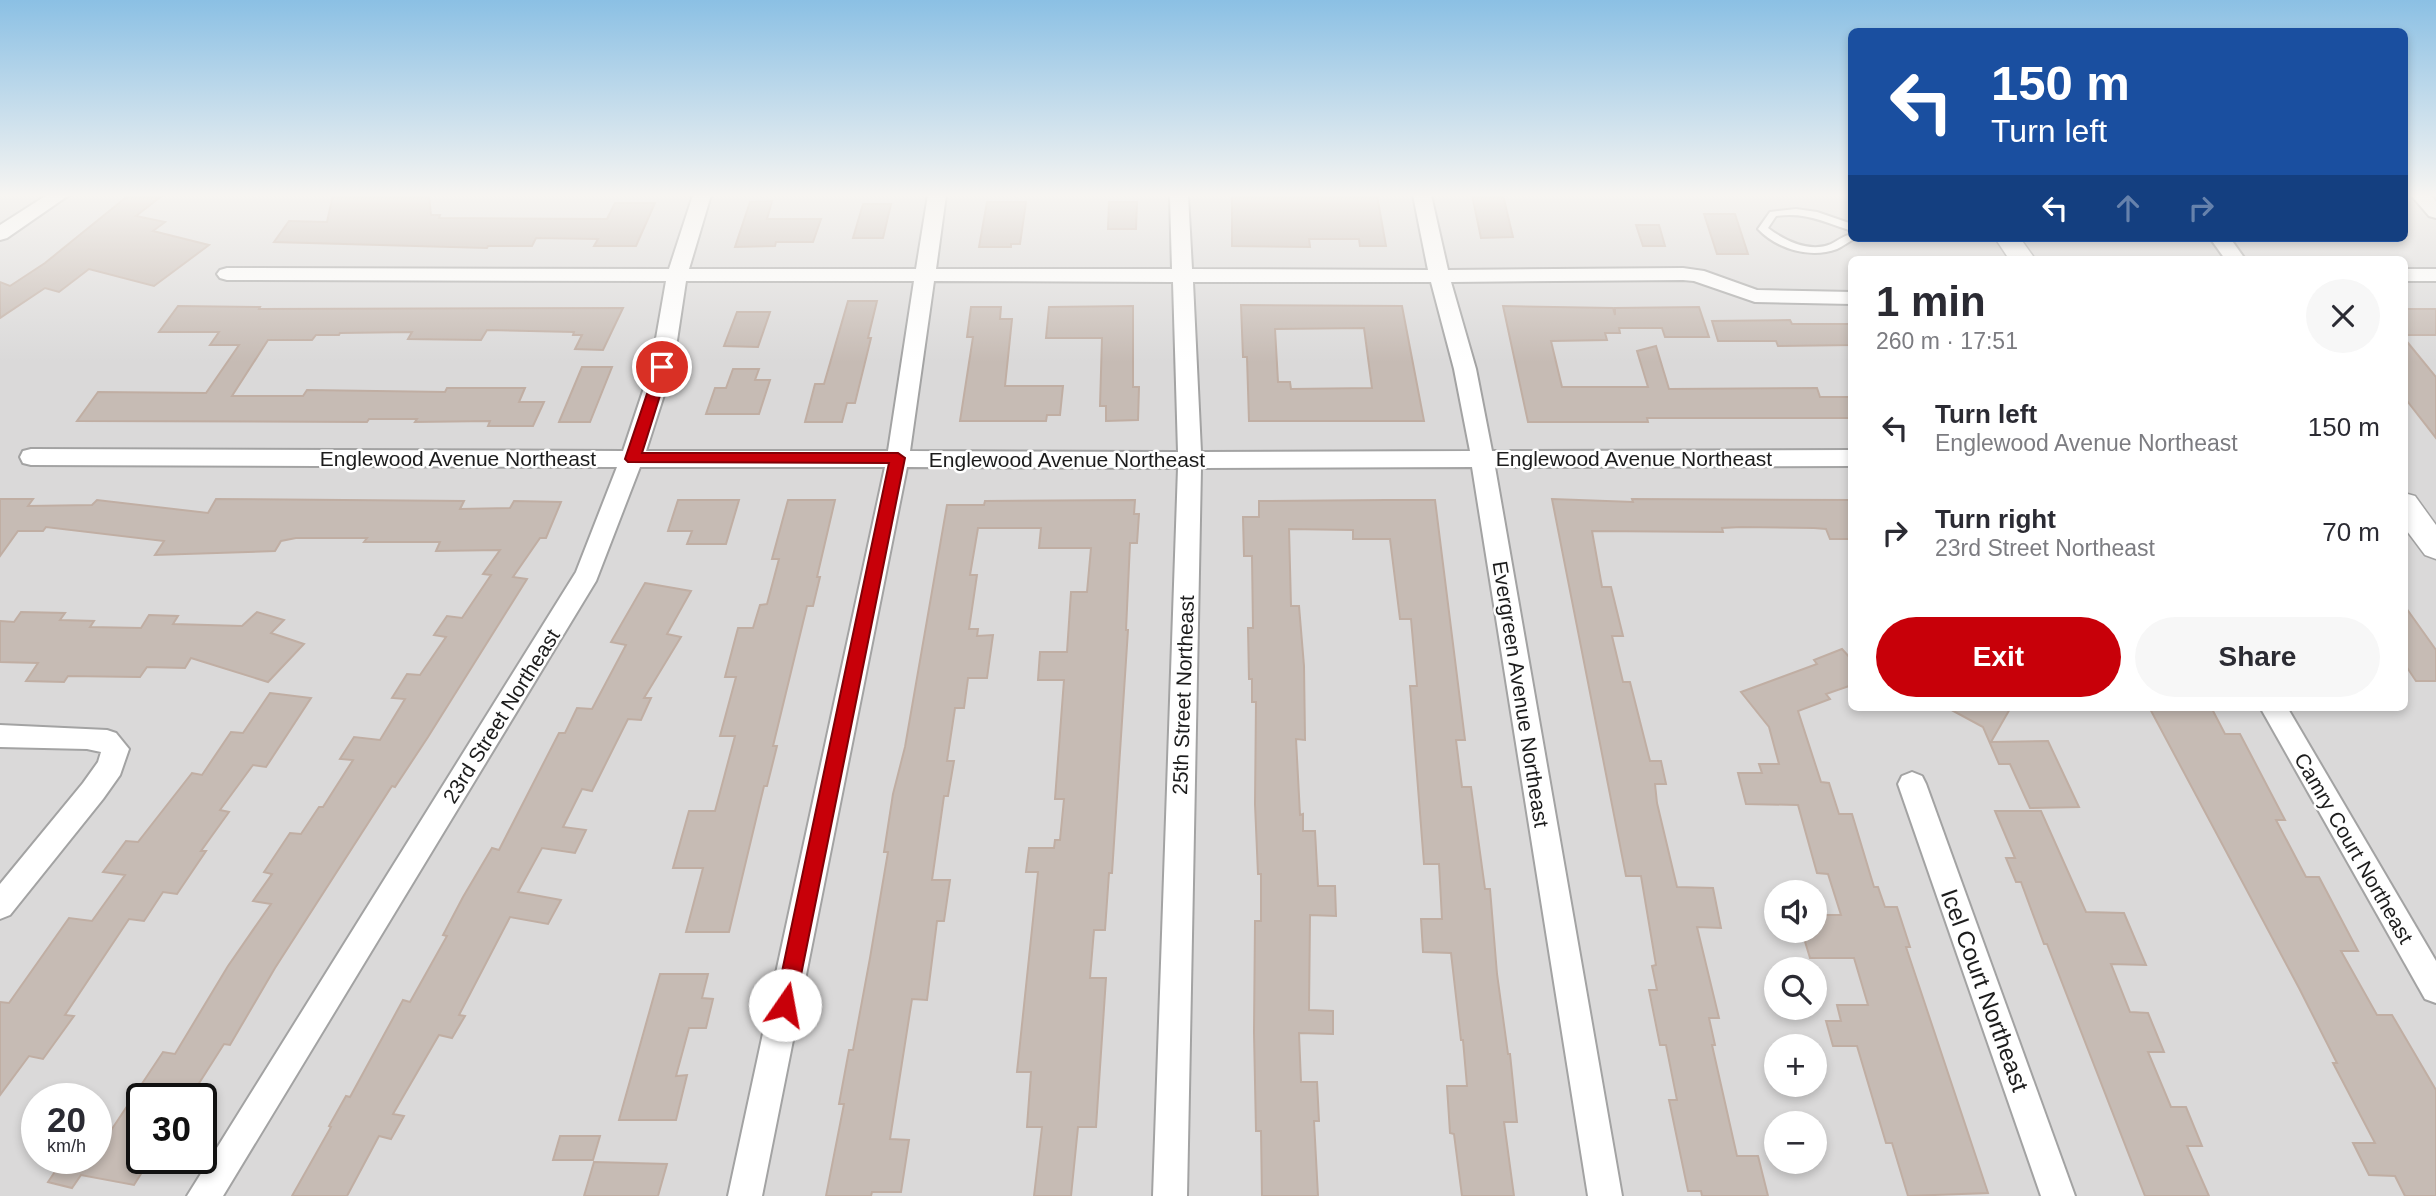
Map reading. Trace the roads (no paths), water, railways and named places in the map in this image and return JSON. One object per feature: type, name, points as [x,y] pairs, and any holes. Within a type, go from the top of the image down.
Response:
[{"type":"street","name":"23rd Street Northeast","points":[[204,1196],[573,599],[603,538],[633,459],[662,367],[677,276],[685,251]]},
{"type":"street","points":[[745,1196],[898,458],[927,251]]},
{"type":"street","name":"25th Street Northeast","points":[[1170,1196],[1190,460],[1181,251]]},
{"type":"street","name":"Evergreen Avenue Northeast","points":[[1434,251],[1465,369],[1482,457],[1605,1196]]},
{"type":"street","points":[[228,274],[1683,274],[1697,275],[1755,296],[1848,298]]},
{"type":"street","points":[[2408,275],[2436,275]]},
{"type":"street","name":"Englewood Avenue Northeast","points":[[31,457],[1190,460],[1482,457],[1848,458]]},
{"type":"street","points":[[2408,509],[2436,547]]},
{"type":"street","name":"Camry Court Northeast","points":[[2275,711],[2436,989]]},
{"type":"street","points":[[0,736],[107,740],[117,749],[110,767],[93,791],[0,906]]},
{"type":"street","name":"Icel Court Northeast","points":[[1912,784],[2058,1196]]}]
